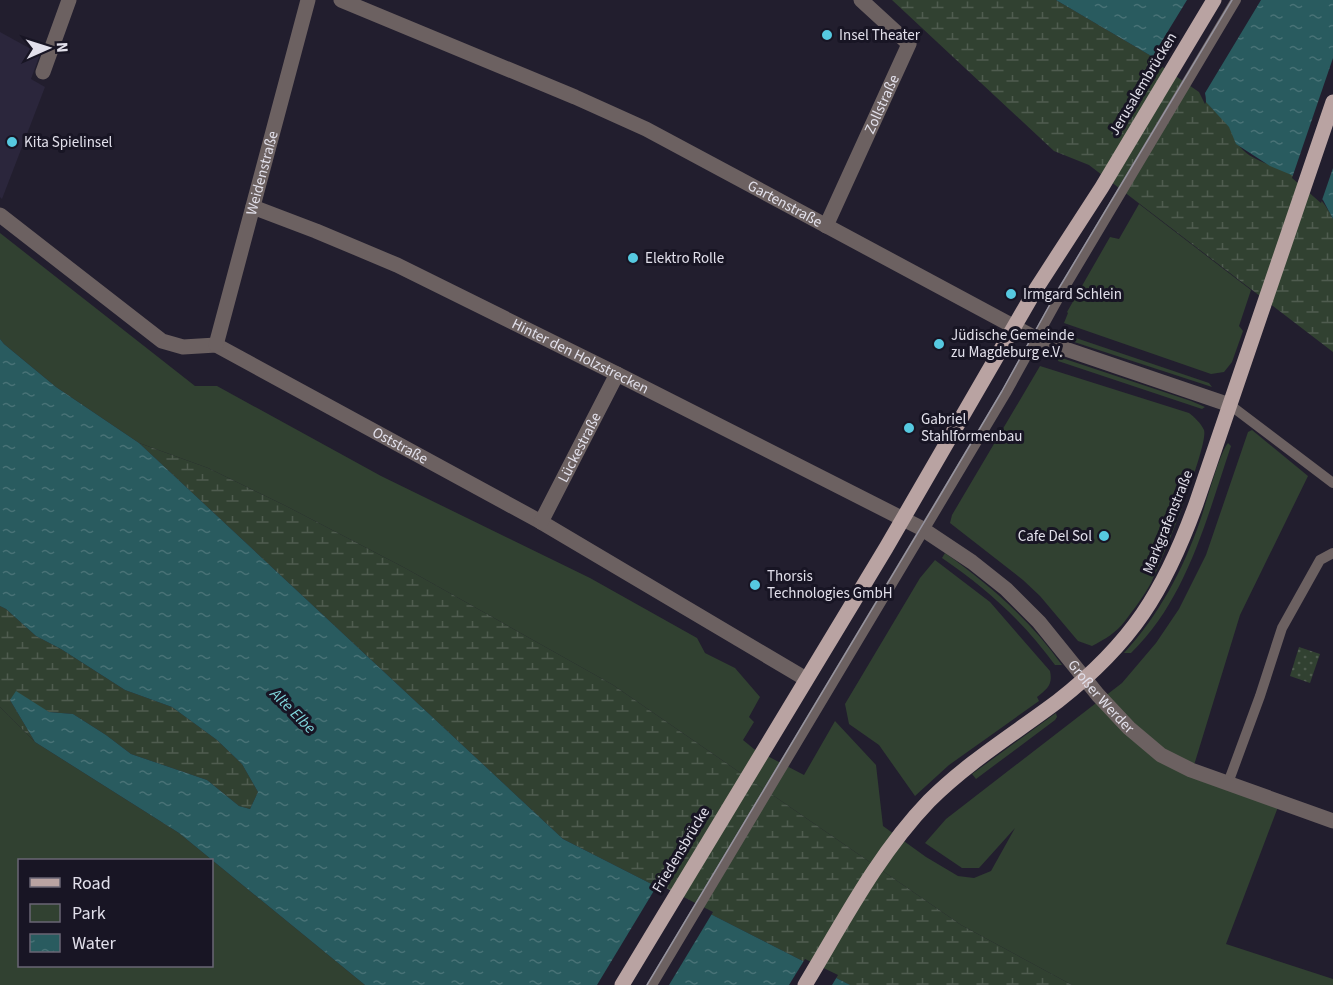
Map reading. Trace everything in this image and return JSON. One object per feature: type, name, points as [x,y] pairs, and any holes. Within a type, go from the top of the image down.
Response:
[{"type":"main road","name":"Jerusalembrücken","points":[[1014,326],[1102,187],[1214,0]]},
{"type":"main road","name":"Markgrafenstraße","points":[[805,985],[869,879],[913,819],[972,763],[1086,678],[1122,641],[1145,612],[1165,579],[1188,525],[1333,102]]},
{"type":"main road","points":[[903,518],[1014,326]]},
{"type":"main road","name":"Friedensbrücke","points":[[622,985],[903,518]]},
{"type":"street","points":[[43,72],[69,0]]},
{"type":"street","name":"Weidenstraße","points":[[216,345],[308,0]]},
{"type":"street","name":"Gartenstraße","points":[[341,0],[611,112],[646,129],[1036,338],[1230,405]]},
{"type":"street","name":"Zollstraße","points":[[826,226],[909,44],[861,0]]},
{"type":"street","name":"Hinter den Holzstrecken","points":[[253,207],[378,256],[903,518]]},
{"type":"street","points":[[0,215],[162,340],[183,347],[216,345]]},
{"type":"street","name":"Oststraße","points":[[216,345],[541,522],[806,679]]},
{"type":"street","name":"Lückestraße","points":[[541,522],[617,374]]},
{"type":"street","name":"Großer Werder","points":[[903,518],[963,556],[1006,589],[1039,622],[1098,695],[1148,746],[1179,765],[1333,821]]},
{"type":"lane","points":[[652,985],[925,530],[1118,197],[1236,0]]},
{"type":"lane","points":[[1230,405],[1333,483]]},
{"type":"lane","points":[[1228,783],[1282,628],[1320,560],[1333,553]]},
{"type":"shaded area","name":"Kita Spielinsel","points":[[0,32],[40,54],[31,79],[45,87],[2,199],[0,197]]},
{"type":"green space","points":[[892,0],[1056,0],[1175,70],[1201,90],[1209,105],[1227,122],[1243,150],[1253,158],[1288,172],[1302,181],[1320,198],[1333,219],[1333,352],[1089,165],[1054,151]]},
{"type":"green space","points":[[1139,204],[1251,290],[1239,326],[1243,331],[1232,362],[1224,372],[1211,374],[1064,323],[1067,312],[1110,237],[1119,239]]},
{"type":"green space","points":[[0,233],[195,386],[217,386],[381,476],[590,578],[697,638],[705,653],[735,668],[760,697],[749,717],[754,722],[743,740],[754,749],[804,775],[835,721],[876,765],[883,826],[926,857],[958,876],[974,878],[991,871],[1015,828],[979,868],[962,868],[925,843],[946,819],[1122,683],[1156,643],[1179,609],[1206,555],[1248,432],[1252,430],[1308,476],[1240,615],[1191,775],[1278,807],[1226,944],[1333,979],[1333,985],[1072,985],[961,925],[613,685],[405,568],[286,506],[208,468],[139,443],[56,387],[0,339]]},
{"type":"green space","points":[[1070,336],[1209,383],[1212,387],[1068,340]]},
{"type":"green space","points":[[1059,357],[1205,407],[1202,409],[1058,361]]},
{"type":"green space","points":[[1040,366],[1189,413],[1204,430],[1204,440],[1192,480],[1151,583],[1122,625],[1092,646],[1078,641],[1040,596],[1023,580],[950,523],[952,515]]},
{"type":"green space","points":[[139,443],[208,468],[286,506],[405,568],[613,685],[961,925],[1072,985],[850,985],[563,839]]},
{"type":"green space","points":[[1228,443],[1231,446],[1204,528],[1181,582],[1167,608],[1150,632],[1131,653],[1124,653],[1159,607],[1178,574]]},
{"type":"green space","points":[[945,553],[978,578],[1023,618],[1062,665],[1055,665],[1017,620],[974,581],[942,558]]},
{"type":"green space","points":[[935,560],[990,602],[1050,671],[1051,680],[1046,689],[1037,697],[1039,701],[949,765],[915,796],[879,745],[849,724],[845,704],[920,578]]},
{"type":"green space","points":[[0,606],[36,636],[61,649],[125,690],[172,707],[217,740],[242,764],[258,792],[250,809],[239,806],[207,780],[131,754],[73,714],[49,712],[10,700],[35,742],[0,707]]},
{"type":"green space","points":[[1299,647],[1320,654],[1310,683],[1290,676]]},
{"type":"green space","points":[[0,707],[35,742],[179,833],[211,859],[18,859],[18,967],[213,967],[213,861],[365,985],[0,985]]},
{"type":"green space","points":[[1056,713],[1055,720],[976,779],[972,774]]},
{"type":"water","points":[[1056,0],[1333,0],[1333,219],[1323,200],[1294,176],[1270,166],[1236,144],[1229,127],[1206,102],[1205,94],[1201,90],[1175,70]]},
{"type":"water","name":"Alte Elbe","points":[[0,339],[56,387],[139,443],[563,839],[850,985],[365,985],[179,833],[35,742],[10,700],[16,691],[49,712],[73,714],[131,754],[207,780],[239,806],[250,809],[258,792],[242,764],[217,740],[172,707],[125,690],[61,649],[36,636],[0,606]]},
{"type":"pier","points":[[1187,0],[1261,0],[1205,93],[1205,104],[1199,92],[1151,59]]},
{"type":"pier","points":[[1333,58],[1333,168],[1321,203],[1292,178]]},
{"type":"pier","points":[[658,884],[713,912],[669,985],[597,985]]},
{"type":"pier","points":[[805,959],[838,975],[832,985],[789,985]]},
{"type":"tram line","points":[[647,985],[938,499],[1059,288],[1232,0]]},
{"type":"place","name":"Insel Theater","points":[[827,35]]},
{"type":"place","name":"Kita Spielinsel","points":[[12,142]]},
{"type":"place","name":"Elektro Rolle","points":[[633,258]]},
{"type":"place","name":"Irmgard Schlein","points":[[1011,294]]},
{"type":"place","name":"Jüdische Gemeinde zu Magdeburg e.V.","points":[[939,344]]},
{"type":"place","name":"Gabriel Stahlformenbau","points":[[909,428]]},
{"type":"place","name":"Cafe Del Sol","points":[[1104,536]]},
{"type":"place","name":"Thorsis Technologies GmbH","points":[[755,585]]}]
